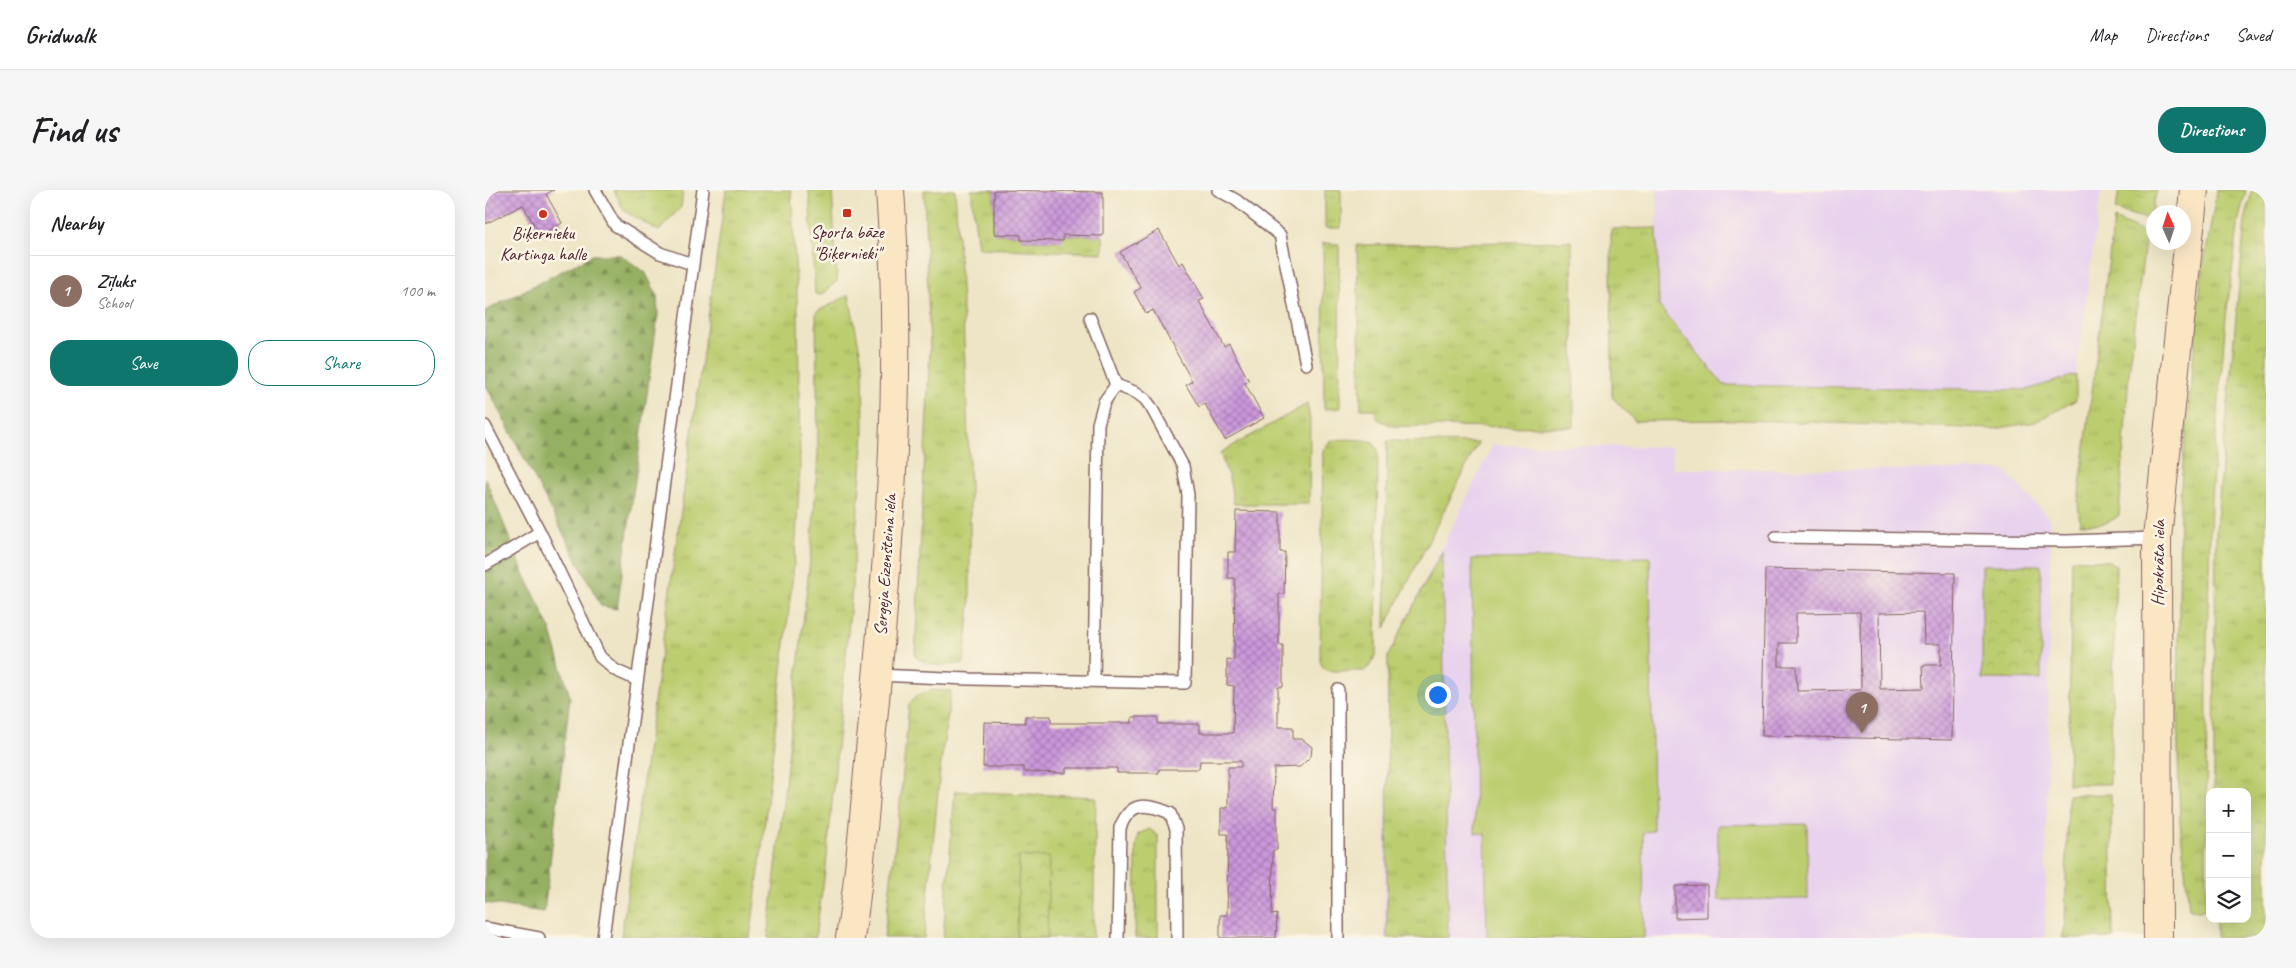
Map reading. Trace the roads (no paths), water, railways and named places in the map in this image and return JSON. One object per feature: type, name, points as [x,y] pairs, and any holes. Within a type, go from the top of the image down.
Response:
[{"type":"street","name":"Sergeja Eizenšteina iela","points":[[850,938],[877,675],[888,539],[894,427],[895,253],[890,190]]},
{"type":"street","name":"Hipokrāta iela","points":[[2158,938],[2157,538],[2194,190]]},
{"type":"lane","points":[[595,190],[615,226],[660,253],[692,264]]},
{"type":"lane","points":[[603,938],[703,190]]},
{"type":"lane","points":[[1218,190],[1236,200],[1281,235],[1306,364]]},
{"type":"lane","points":[[877,675],[969,680],[1185,683],[1187,481],[1180,459],[1148,403],[1137,393],[1116,385],[1091,318]]},
{"type":"lane","points":[[1094,681],[1098,424],[1103,402],[1116,385]]},
{"type":"lane","points":[[485,426],[540,532],[600,657],[615,670],[637,680]]},
{"type":"lane","points":[[485,565],[540,532]]},
{"type":"lane","points":[[1776,537],[2066,541],[2157,538]]},
{"type":"lane","points":[[1338,690],[1338,938]]},
{"type":"lane","points":[[1118,938],[1120,828],[1124,817],[1134,808],[1152,806],[1170,813],[1176,829],[1177,938]]},
{"type":"lane","points":[[485,928],[539,938]]},
{"type":"place","name":"Sporta bāze \"Biķernieki\"","points":[[847,213]]},
{"type":"place","name":"Biķernieku Kartinga halle","points":[[543,214]]},
{"type":"place","name":"Zīļuks","points":[[1862,733]]}]
